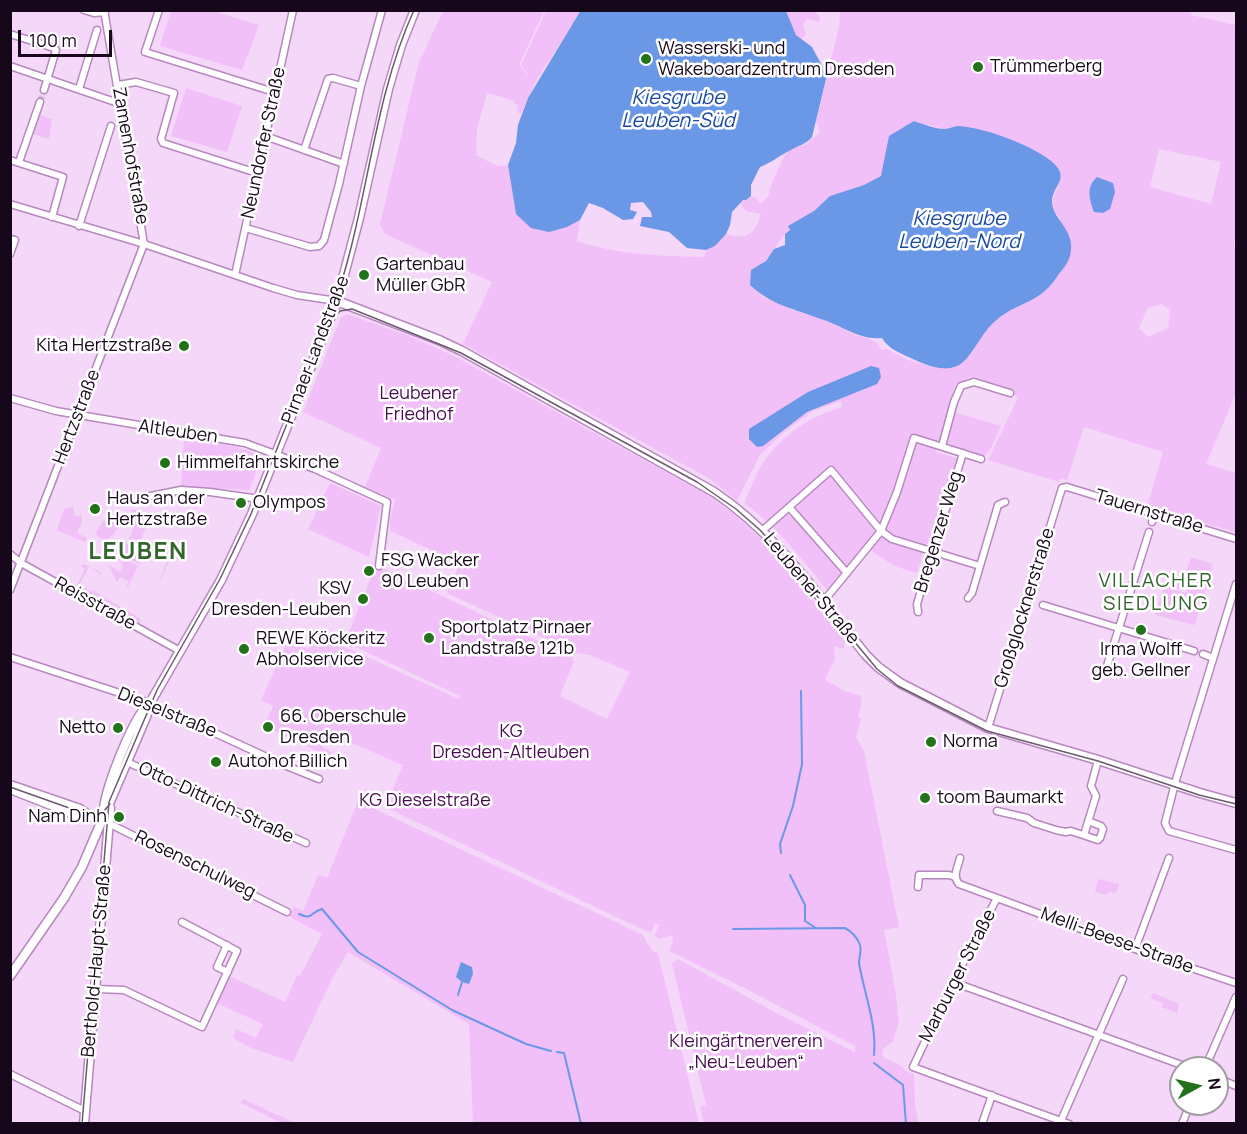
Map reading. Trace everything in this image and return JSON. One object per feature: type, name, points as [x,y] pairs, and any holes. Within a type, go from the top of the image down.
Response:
[{"type":"street","name":"Zamenhofstraße","points":[[84,10],[94,14],[104,11],[144,244],[297,295],[337,301]]},
{"type":"street","points":[[159,10],[145,52],[274,92]]},
{"type":"street","points":[[246,228],[310,247],[319,246],[324,240],[382,10]]},
{"type":"street","name":"Pirnaer Landstraße","points":[[10,976],[82,867],[105,822],[108,787],[139,716],[150,703],[221,580],[259,499],[337,301],[359,218],[388,89],[401,45],[415,10]]},
{"type":"street","name":"Neundorfer Straße","points":[[235,275],[290,11]]},
{"type":"street","points":[[79,90],[97,30]]},
{"type":"street","points":[[10,34],[54,48],[56,54],[44,90]]},
{"type":"street","points":[[10,66],[121,104]]},
{"type":"street","points":[[304,150],[328,79],[333,78],[361,86]]},
{"type":"street","points":[[118,86],[136,82],[174,93],[161,139],[163,143],[257,173]]},
{"type":"street","points":[[19,162],[40,102]]},
{"type":"street","name":"Zamenhofstraße","points":[[79,226],[111,126]]},
{"type":"street","points":[[265,136],[344,164]]},
{"type":"street","points":[[10,159],[63,177],[52,217]]},
{"type":"street","points":[[10,204],[144,244]]},
{"type":"street","points":[[10,254],[13,239]]},
{"type":"street","name":"Hertzstraße","points":[[10,590],[144,244]]},
{"type":"street","name":"Leubener Straße","points":[[337,301],[462,351],[698,481],[737,508],[763,530],[786,555],[866,655],[900,683],[988,728],[1236,803]]},
{"type":"street","points":[[942,446],[954,402],[961,386],[974,382],[1010,393]]},
{"type":"street","name":"Altleuben","points":[[10,398],[52,411],[245,443],[315,469],[387,502],[379,566]]},
{"type":"street","points":[[823,602],[881,531],[897,492],[914,438],[981,459]]},
{"type":"street","name":"Bregenzer Weg","points":[[918,612],[917,604],[963,453]]},
{"type":"street","points":[[763,530],[831,470],[881,531],[891,539],[980,566]]},
{"type":"street","name":"Tauernstraße","points":[[1062,488],[1066,487],[1236,539]]},
{"type":"street","name":"Großglocknerstraße","points":[[988,728],[1062,488]]},
{"type":"street","points":[[146,497],[181,490],[259,499]]},
{"type":"street","points":[[968,598],[972,593],[998,505],[1005,502]]},
{"type":"street","points":[[789,507],[847,573]]},
{"type":"street","points":[[1152,522],[1154,514]]},
{"type":"street","points":[[1107,666],[1149,532]]},
{"type":"street","name":"Reisstraße","points":[[10,555],[180,651]]},
{"type":"street","points":[[1236,584],[1165,823],[1169,831],[1236,850]]},
{"type":"street","points":[[1027,600],[1034,603]]},
{"type":"street","points":[[1043,605],[1194,651]]},
{"type":"street","points":[[1203,654],[1214,658]]},
{"type":"street","name":"Dieselstraße","points":[[10,657],[150,703],[319,779]]},
{"type":"street","name":"Pirnaer Landstraße","points":[[111,799],[150,703]]},
{"type":"street","points":[[1084,835],[1096,796],[1091,786],[1098,760]]},
{"type":"street","name":"Otto-Dittrich-Straße","points":[[127,762],[306,843]]},
{"type":"street","points":[[10,787],[80,809],[105,822]]},
{"type":"street","name":"Berthold-Haupt-Straße","points":[[84,1124],[105,822],[111,799]]},
{"type":"street","points":[[997,811],[1027,818],[1034,823],[1056,830],[1071,831],[1098,840],[1103,829],[1088,821]]},
{"type":"street","name":"Rosenschulweg","points":[[105,822],[287,912]]},
{"type":"street","points":[[955,877],[960,858]]},
{"type":"street","points":[[1135,949],[1169,858]]},
{"type":"street","name":"Marburger Straße","points":[[918,887],[919,872],[949,874],[955,877],[959,884],[997,898],[913,1066],[992,1095]]},
{"type":"street","name":"Melli-Beese-Straße","points":[[997,898],[1135,949],[1236,983]]},
{"type":"street","points":[[95,989],[123,990],[202,1027],[237,951],[182,922]]},
{"type":"street","points":[[226,945],[217,967],[228,972]]},
{"type":"street","points":[[1060,1122],[1123,979]]},
{"type":"street","points":[[953,982],[1169,1060]]},
{"type":"street","points":[[1210,1056],[1236,996]]},
{"type":"street","points":[[10,1074],[85,1111]]},
{"type":"street","points":[[982,1124],[992,1095],[1069,1124]]},
{"type":"green space","points":[[1192,10],[1191,15],[1236,25],[1236,232],[1234,247],[1236,250],[1236,393],[1206,464],[1236,473],[1235,532],[1147,507],[1163,452],[1084,427],[1067,480],[1060,478],[1059,482],[988,460],[1018,398],[1009,389],[971,377],[956,384],[936,452],[957,458],[931,544],[926,544],[917,573],[894,566],[869,549],[832,596],[780,535],[744,503],[759,470],[772,451],[799,427],[820,415],[842,407],[841,401],[813,411],[784,432],[760,455],[737,501],[710,479],[463,344],[492,282],[385,234],[380,224],[419,62],[443,11],[544,11],[519,65],[531,79],[521,65],[546,11],[581,11],[536,81],[521,114],[517,112],[518,105],[514,104],[515,101],[487,93],[477,129],[476,155],[497,166],[508,165],[516,214],[567,227],[580,220],[577,241],[593,246],[624,252],[704,257],[706,250],[715,246],[726,234],[744,236],[756,227],[761,214],[746,211],[740,203],[751,196],[761,204],[770,194],[769,190],[784,156],[789,150],[806,144],[819,133],[816,122],[839,27],[840,11]],"holes":[[[914,121],[944,129],[957,126],[1059,185],[1053,206],[1060,218],[1047,290],[1000,316],[982,335],[970,356],[944,369],[908,360],[887,349],[881,350],[878,344],[870,339],[763,297],[750,285],[752,270],[768,257],[790,230],[789,226],[814,211],[830,196],[864,185],[881,176]],[[1159,149],[1221,162],[1211,204],[1150,187]],[[1161,304],[1170,309],[1168,328],[1148,337],[1139,328],[1148,308]]]},
{"type":"green space","points":[[171,11],[213,11],[259,25],[242,70],[160,46]]},
{"type":"green space","points":[[786,11],[815,11],[820,17],[819,22],[807,19],[803,24],[806,34],[802,39],[796,35]]},
{"type":"green space","points":[[186,88],[242,106],[227,152],[171,136]]},
{"type":"green space","points":[[40,115],[52,119],[49,139],[33,134]]},
{"type":"green space","points":[[347,314],[409,336],[454,356],[706,494],[735,515],[772,549],[845,641],[844,649],[834,646],[835,658],[825,680],[845,691],[861,696],[860,701],[862,702],[858,717],[861,719],[856,737],[864,751],[899,927],[884,930],[899,1022],[893,1041],[883,1049],[882,1056],[914,1074],[918,1123],[704,1123],[700,1107],[706,1105],[672,963],[678,959],[784,1017],[855,1052],[855,1046],[669,951],[673,942],[672,935],[659,939],[655,935],[659,925],[655,923],[652,931],[648,932],[385,807],[403,765],[340,738],[336,744],[326,740],[322,747],[332,752],[330,757],[264,726],[273,706],[261,700],[288,640],[308,649],[316,634],[459,699],[460,696],[345,642],[376,565],[572,657],[574,661],[560,696],[607,719],[630,672],[590,655],[576,653],[447,593],[460,563],[390,531],[395,500],[365,487],[381,448],[303,412],[341,317]]},
{"type":"green space","points":[[954,412],[1001,426],[990,450],[984,456],[948,444],[946,440]]},
{"type":"green space","points":[[184,437],[233,446],[255,453],[253,459],[259,465],[249,490],[181,487]]},
{"type":"green space","points":[[330,483],[381,506],[369,557],[308,529]]},
{"type":"green space","points":[[73,507],[75,516],[82,515],[77,533],[87,538],[85,542],[57,530],[64,509]]},
{"type":"green space","points":[[133,509],[141,512],[140,522],[147,526],[141,539],[172,554],[161,580],[168,559],[146,549],[139,564],[128,558],[119,561],[121,556],[114,553],[111,555],[113,548],[123,552],[127,543],[131,547],[134,544],[133,541],[128,541],[138,517],[129,512]]},
{"type":"green space","points":[[118,514],[121,515],[114,533],[105,540],[98,537],[96,533],[102,522]]},
{"type":"green space","points":[[1191,557],[1213,564],[1195,625],[1155,615],[1168,575],[1182,579],[1179,589],[1172,587],[1171,589],[1186,593],[1190,578],[1185,576]]},
{"type":"green space","points":[[127,560],[138,566],[128,587],[126,587],[129,582],[120,577],[117,582],[107,564],[120,572],[123,565],[120,563]]},
{"type":"green space","points":[[84,564],[102,573],[99,579],[101,574],[89,567],[79,585],[91,592],[92,590],[141,619],[139,623],[71,585],[72,583],[77,585],[85,569],[81,566]]},
{"type":"green space","points":[[358,801],[643,935],[652,951],[658,953],[699,1123],[473,1123],[469,1024],[348,952],[331,981],[293,1062],[251,1048],[233,1038],[236,1029],[256,1038],[263,1024],[216,1003],[229,976],[285,1002],[297,975],[300,976],[322,934],[290,917],[294,907],[303,911],[318,875],[327,878]]},
{"type":"green space","points":[[1098,879],[1119,884],[1116,893],[1109,892],[1107,895],[1095,892]]},
{"type":"green space","points":[[1153,993],[1179,1004],[1177,1013],[1162,1007],[1163,1003],[1150,998]]},
{"type":"green space","points":[[243,1099],[295,1123],[281,1123],[241,1103]]},
{"type":"water","name":"Kiesgrube Leuben-Süd","points":[[581,10],[786,11],[796,35],[812,47],[827,75],[812,137],[760,167],[751,185],[751,196],[743,200],[732,212],[726,234],[715,246],[706,250],[687,248],[669,232],[640,226],[642,217],[652,217],[643,202],[631,203],[630,210],[637,212],[633,219],[623,220],[589,203],[580,220],[567,227],[549,232],[531,228],[516,214],[508,165],[516,143],[518,125],[528,98]]},
{"type":"water","name":"Kiesgrube Leuben-Nord","points":[[914,121],[937,128],[947,129],[958,126],[993,133],[1020,143],[1051,161],[1057,167],[1061,177],[1053,196],[1053,208],[1070,239],[1070,256],[1067,264],[1047,289],[1000,317],[989,327],[967,358],[959,365],[948,368],[934,367],[901,354],[892,349],[882,338],[858,335],[783,306],[750,285],[751,270],[766,261],[774,249],[785,245],[785,234],[790,230],[788,226],[814,211],[830,196],[864,185],[881,176],[889,136]]},
{"type":"water","points":[[1097,177],[1113,183],[1115,192],[1110,209],[1103,213],[1094,212],[1090,197],[1091,185]]},
{"type":"water","points":[[871,366],[879,368],[881,377],[877,384],[807,412],[763,446],[757,447],[749,439],[749,429],[808,392]]},
{"type":"water","points":[[461,962],[472,967],[473,974],[469,984],[456,977]]},
{"type":"waterway","points":[[781,853],[780,844],[793,806],[802,764],[801,691]]},
{"type":"waterway","points":[[790,875],[805,905],[805,921],[816,928]]},
{"type":"waterway","points":[[299,914],[307,917],[322,909],[358,952],[452,1010],[526,1044],[551,1051]]},
{"type":"waterway","points":[[733,929],[845,928],[852,933],[861,947],[859,963],[874,1032],[874,1055]]},
{"type":"waterway","points":[[458,995],[462,982]]},
{"type":"waterway","points":[[557,1052],[564,1053],[581,1124]]},
{"type":"waterway","points":[[874,1063],[903,1085],[906,1124]]},
{"type":"tunnel","points":[[40,102],[44,90]]},
{"type":"tram line","points":[[82,1124],[109,802],[157,690],[220,579],[251,514],[331,313],[353,238],[388,84],[399,47],[414,10]]},
{"type":"tram line","points":[[331,321],[340,311],[352,309],[461,353],[697,482],[736,509],[760,530],[877,669],[898,686],[987,731],[1098,761],[1199,795],[1236,804]]},
{"type":"tram line","points":[[10,787],[89,815],[103,812],[110,804]]},
{"type":"place","name":"Wasserski- und Wakeboardzentrum Dresden","points":[[646,59]]},
{"type":"place","name":"Trümmerberg","points":[[978,67]]},
{"type":"place","name":"Gartenbau Müller GbR","points":[[364,275]]},
{"type":"place","name":"Kita Hertzstraße","points":[[184,346]]},
{"type":"place","name":"Himmelfahrtskirche","points":[[165,463]]},
{"type":"place","name":"Olympos","points":[[241,503]]},
{"type":"place","name":"Haus an der Hertzstraße","points":[[95,509]]},
{"type":"place","name":"FSG Wacker 90 Leuben","points":[[369,571]]},
{"type":"place","name":"KSV Dresden-Leuben","points":[[363,599]]},
{"type":"place","name":"Irma Wolff geb. Gellner","points":[[1141,630]]},
{"type":"place","name":"Sportplatz Pirnaer Landstraße 121b","points":[[429,638]]},
{"type":"place","name":"REWE Köckeritz Abholservice","points":[[244,649]]},
{"type":"place","name":"66. Oberschule Dresden","points":[[268,727]]},
{"type":"place","name":"Netto","points":[[118,728]]},
{"type":"place","name":"Norma","points":[[931,742]]},
{"type":"place","name":"Autohof Billich","points":[[216,762]]},
{"type":"place","name":"toom Baumarkt","points":[[925,798]]},
{"type":"place","name":"Nam Dinh","points":[[119,817]]},
{"type":"district","name":"LEUBEN","points":[[138,552]]},
{"type":"district","name":"VILLACHER SIEDLUNG","points":[[1156,592]]},
{"type":"park label","name":"Leubener Friedhof","points":[[419,404]]},
{"type":"park label","name":"KG Dresden-Altleuben","points":[[511,742]]},
{"type":"park label","name":"KG Dieselstraße","points":[[425,801]]},
{"type":"park label","name":"Kleingärtnerverein „Neu-Leuben“","points":[[746,1052]]}]
